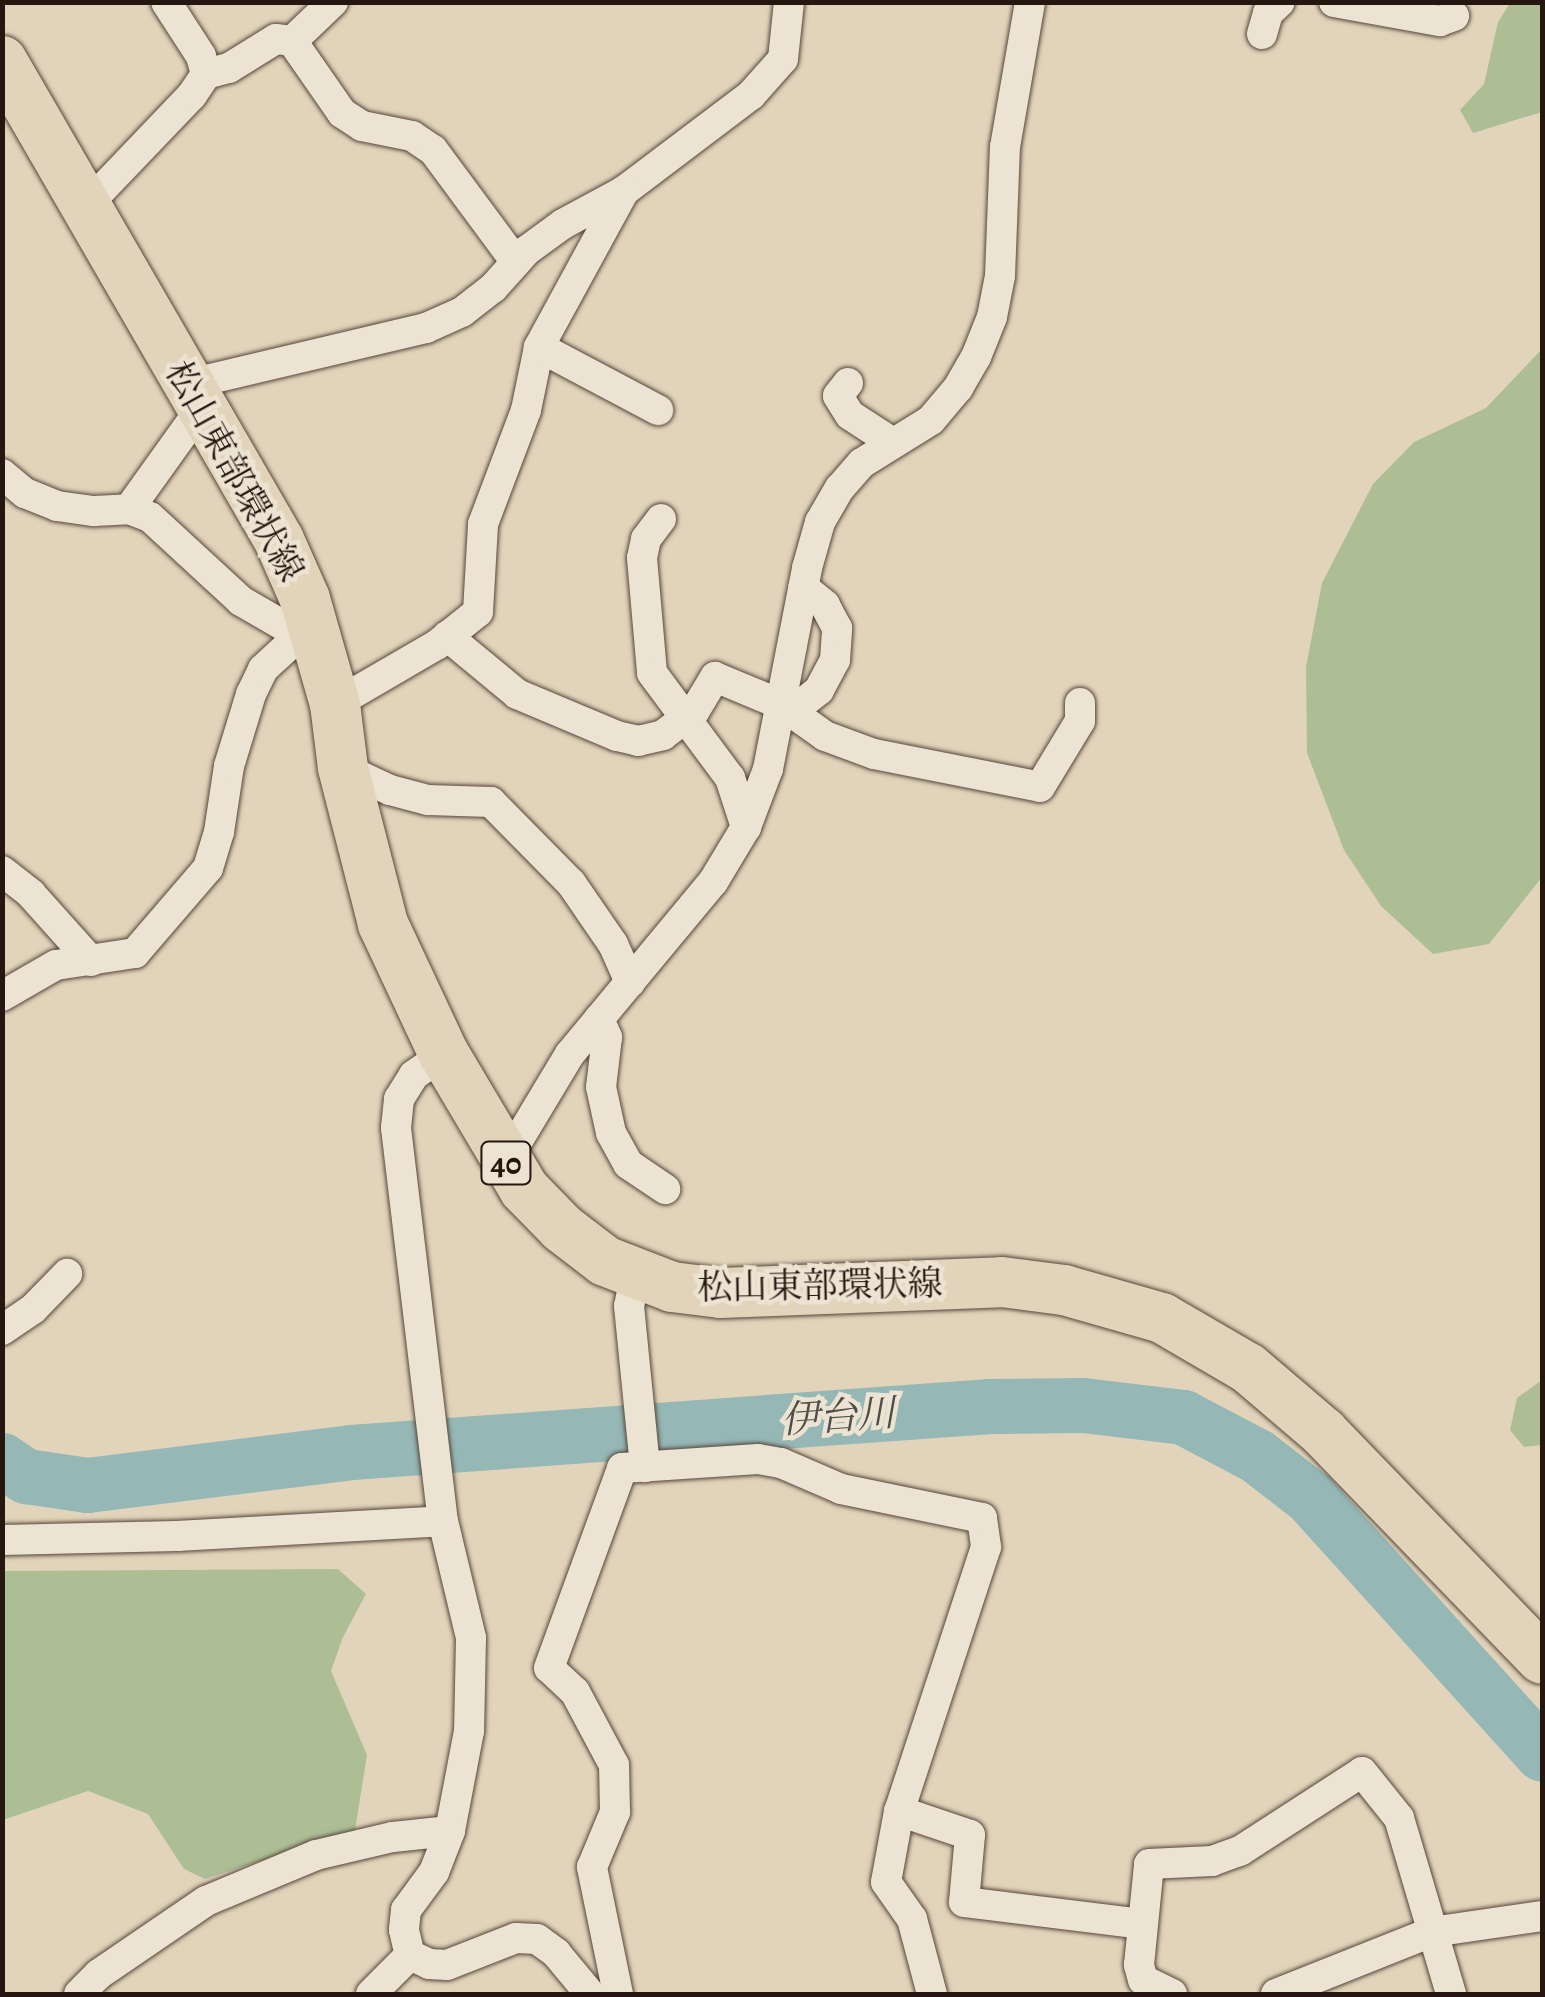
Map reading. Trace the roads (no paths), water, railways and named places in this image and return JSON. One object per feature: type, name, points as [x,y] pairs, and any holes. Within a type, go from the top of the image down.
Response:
[{"type":"main road","name":"松山東部環状線","points":[[2,61],[279,540],[307,633],[335,704],[343,768],[383,924],[444,1054],[505,1162],[562,1228],[605,1261],[635,1276],[672,1287],[721,1292],[1002,1282],[1064,1290],[1162,1318],[1248,1368],[1323,1432],[1542,1659]]},
{"type":"street","points":[[166,2],[201,56],[206,74]]},
{"type":"street","points":[[292,41],[333,2]]},
{"type":"street","points":[[129,509],[196,396],[426,328],[462,312],[563,224],[624,191],[751,96],[783,58],[789,2]]},
{"type":"street","points":[[505,1162],[570,1054],[714,882],[746,827],[768,769],[803,586],[820,522],[840,488],[862,463],[931,420],[958,388],[992,317],[1000,276],[1005,147],[1030,2]]},
{"type":"street","points":[[1262,34],[1268,13],[1280,2]]},
{"type":"street","points":[[1334,2],[1440,21],[1466,21],[1418,2]]},
{"type":"street","points":[[86,206],[192,95],[206,74],[229,68],[276,39],[292,41],[342,112],[362,126],[412,136],[433,150],[516,262]]},
{"type":"street","points":[[335,704],[447,636],[478,612],[483,524],[526,410],[539,348],[624,191]]},
{"type":"street","points":[[539,348],[658,410]]},
{"type":"street","points":[[848,383],[838,396],[850,416],[892,443]]},
{"type":"street","points":[[2,474],[25,493],[57,506],[94,512],[129,509],[150,517],[242,600],[307,633],[264,669],[250,694],[229,766],[219,832],[208,868],[135,953],[56,965],[2,996]]},
{"type":"street","points":[[661,519],[646,539],[642,558],[652,673],[730,778],[746,827]]},
{"type":"street","points":[[780,704],[800,705],[819,690],[836,660],[837,628],[825,605],[803,586]]},
{"type":"street","points":[[447,636],[518,694],[618,736],[638,741],[663,735],[694,712],[715,677],[780,704],[825,736],[874,754],[1040,787],[1080,721],[1080,703]]},
{"type":"street","points":[[343,768],[390,790],[428,800],[491,802],[571,883],[613,944],[630,982]]},
{"type":"street","points":[[2,871],[31,894],[91,960]]},
{"type":"street","points":[[599,1019],[608,1037],[602,1087],[611,1133],[628,1164],[664,1189]]},
{"type":"street","points":[[410,1955],[404,1930],[406,1910],[434,1872],[450,1831],[469,1731],[471,1638],[443,1521],[396,1128],[399,1098],[414,1075],[444,1054]]},
{"type":"street","points":[[2,1330],[33,1308],[67,1274]]},
{"type":"street","points":[[635,1276],[629,1306],[645,1462]]},
{"type":"street","points":[[618,1994],[592,1867],[615,1812],[614,1764],[574,1692],[549,1668],[622,1468],[645,1462],[758,1459],[781,1463],[841,1489],[982,1518],[986,1547],[899,1811],[886,1882],[912,1918],[932,1994]]},
{"type":"street","points":[[2,1540],[178,1536],[443,1521]]},
{"type":"street","points":[[1172,1994],[1138,1987],[1149,1864],[1212,1861],[1240,1851],[1362,1772],[1399,1818],[1451,1994]]},
{"type":"street","points":[[899,1811],[970,1835],[964,1902],[1143,1924]]},
{"type":"street","points":[[79,1994],[99,1974],[206,1901],[316,1855],[393,1836],[450,1831]]},
{"type":"street","points":[[1276,1994],[1432,1932],[1542,1916]]},
{"type":"street","points":[[410,1955],[429,1964],[447,1965],[496,1943],[537,1939],[556,1953],[590,1994]]},
{"type":"street","points":[[371,1994],[410,1955]]},
{"type":"waterway","name":"伊台川","points":[[2,1460],[26,1476],[87,1485],[351,1452],[990,1406],[1083,1405],[1183,1417],[1257,1456],[1310,1497],[1542,1754]]}]
